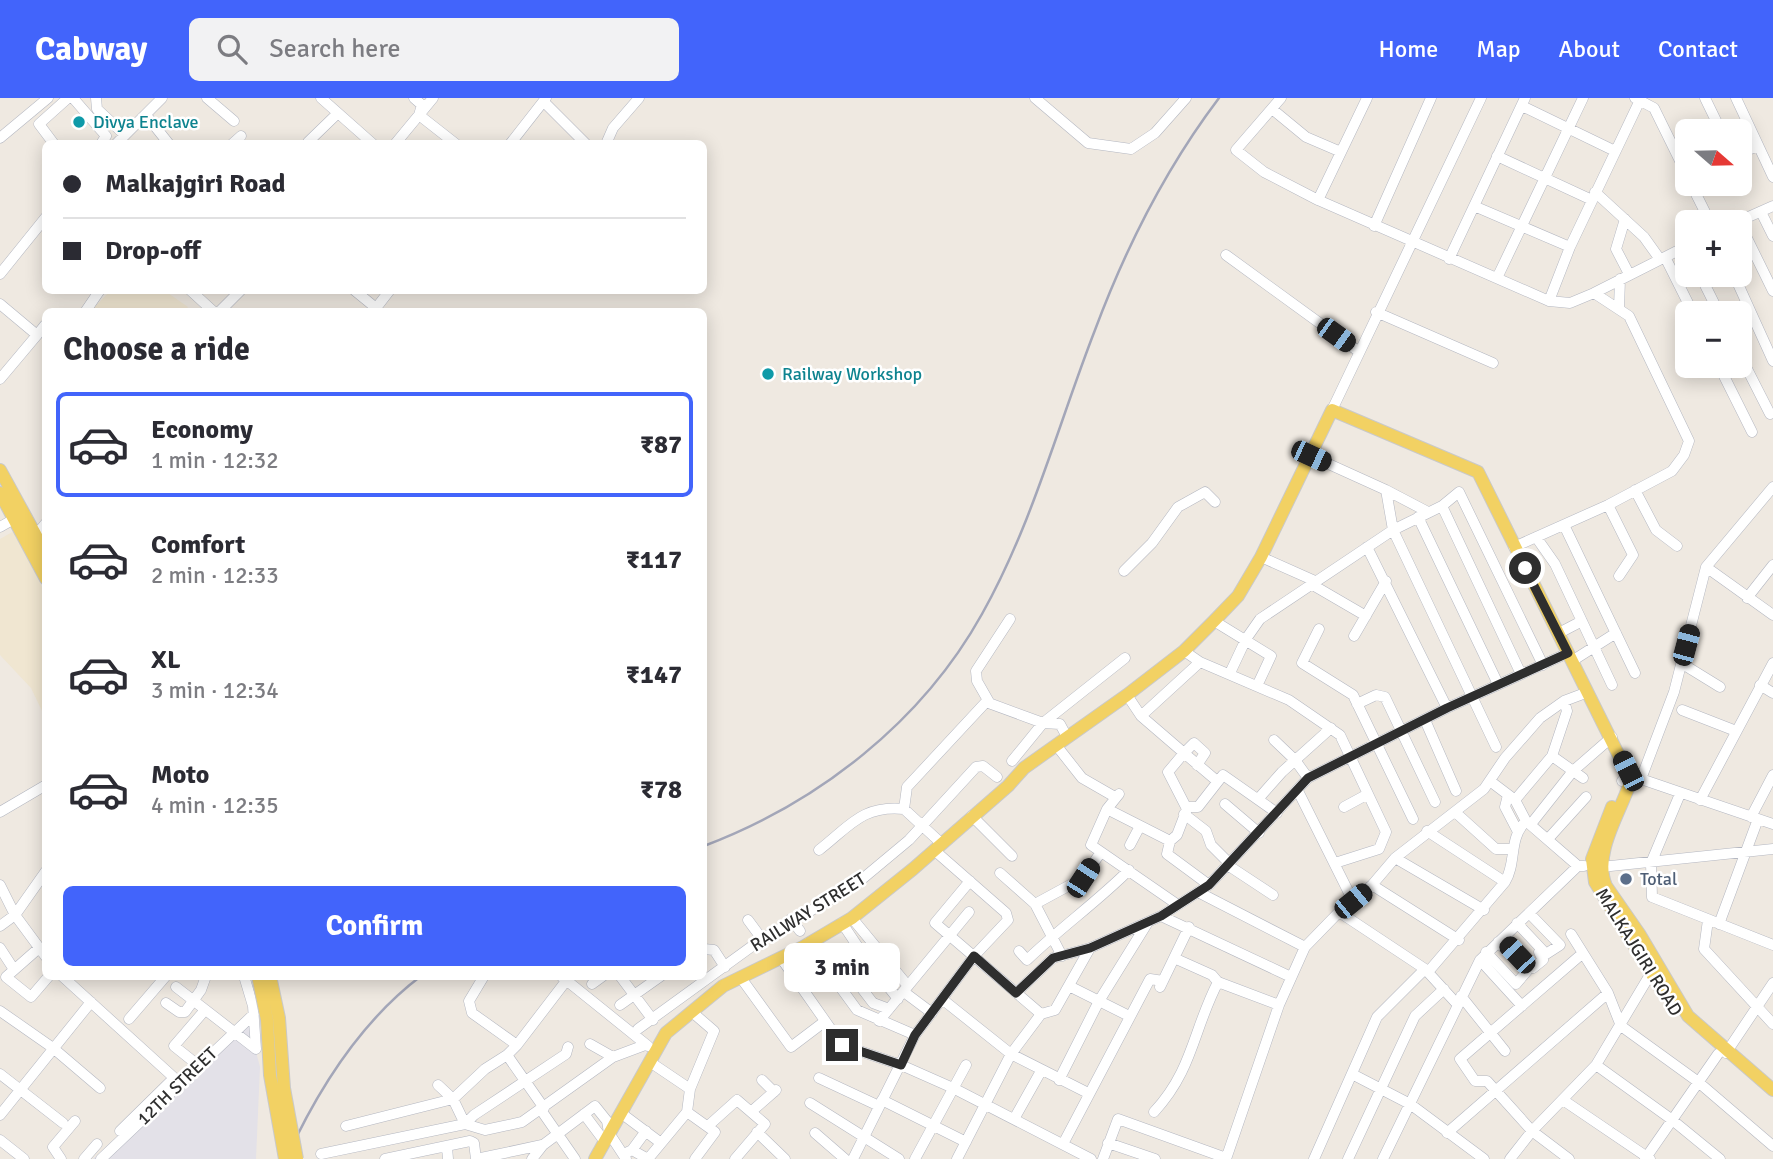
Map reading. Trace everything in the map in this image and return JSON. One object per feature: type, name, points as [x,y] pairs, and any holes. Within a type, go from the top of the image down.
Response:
[{"type":"main road","points":[[596,1159],[650,1062],[651,1047],[666,1033],[723,986],[781,958],[847,920],[938,847],[1008,786],[1024,768],[1184,651],[1214,621],[1238,596],[1261,557],[1332,410],[1478,472],[1631,778]]},
{"type":"main road","points":[[0,470],[42,546]]},
{"type":"main road","points":[[0,493],[42,572]]},
{"type":"main road","name":"MALKAJGIRI ROAD","points":[[1631,778],[1590,866],[1602,896],[1686,1027],[1773,1090]]},
{"type":"main road","name":"MALKAJGIRI ROAD","points":[[1590,866],[1640,935],[1679,1004],[1722,1053],[1773,1100]]},
{"type":"main road","points":[[259,980],[267,1020],[271,1082],[285,1159]]},
{"type":"main road","points":[[271,980],[279,1018],[282,1073],[298,1159]]},
{"type":"street","points":[[0,138],[48,98]]},
{"type":"street","points":[[51,140],[39,124],[68,98]]},
{"type":"street","points":[[74,98],[106,136],[104,140]]},
{"type":"street","points":[[96,98],[97,109],[118,140]]},
{"type":"street","points":[[120,140],[162,98]]},
{"type":"street","points":[[207,98],[234,121]]},
{"type":"street","points":[[321,98],[368,140]]},
{"type":"street","points":[[414,98],[422,105],[419,114]]},
{"type":"street","points":[[397,140],[433,98]]},
{"type":"street","points":[[608,140],[613,128],[639,98]]},
{"type":"street","points":[[1035,98],[1088,143],[1131,149],[1155,133],[1186,98]]},
{"type":"street","points":[[1281,98],[1236,150],[1264,172],[1410,243],[1549,301],[1570,303],[1675,252]]},
{"type":"street","points":[[1318,200],[1367,98]]},
{"type":"street","points":[[1374,226],[1431,98]]},
{"type":"street","points":[[1332,410],[1376,312],[1481,98]]},
{"type":"street","points":[[1497,278],[1583,98]]},
{"type":"street","points":[[1705,98],[1715,119]]},
{"type":"street","points":[[1736,98],[1773,177]]},
{"type":"street","points":[[1549,301],[1570,247],[1638,99],[1654,108],[1675,151]]},
{"type":"street","points":[[513,140],[545,100],[582,140]]},
{"type":"street","points":[[1449,259],[1524,102],[1615,151]]},
{"type":"street","points":[[1272,110],[1306,137],[1341,152]]},
{"type":"street","points":[[310,140],[338,113]]},
{"type":"street","points":[[419,114],[452,140]]},
{"type":"street","points":[[146,115],[166,140]]},
{"type":"street","points":[[236,140],[241,136]]},
{"type":"street","points":[[1752,148],[1758,146]]},
{"type":"street","points":[[1497,156],[1546,179],[1594,196],[1625,219],[1662,257],[1686,301]]},
{"type":"street","points":[[1474,206],[1570,247]]},
{"type":"street","points":[[1752,216],[1773,206]]},
{"type":"street","points":[[1760,212],[1773,236]]},
{"type":"street","points":[[1619,307],[1625,277],[1616,249],[1625,219]]},
{"type":"street","points":[[0,274],[42,222]]},
{"type":"street","points":[[1752,250],[1773,291]]},
{"type":"street","points":[[1226,255],[1358,351]]},
{"type":"street","points":[[1739,287],[1773,361]]},
{"type":"street","points":[[1514,547],[1608,505],[1672,471],[1684,455],[1689,441],[1641,335],[1629,316],[1594,293]]},
{"type":"street","points":[[194,294],[210,308]]},
{"type":"street","points":[[223,308],[237,294]]},
{"type":"street","points":[[358,294],[373,308]]},
{"type":"street","points":[[2,311],[37,335]]},
{"type":"street","points":[[1376,312],[1493,363]]},
{"type":"street","points":[[0,379],[42,329]]},
{"type":"street","points":[[1725,378],[1752,432]]},
{"type":"street","points":[[1752,378],[1770,414]]},
{"type":"street","points":[[1311,456],[1386,490],[1423,515],[1498,684]]},
{"type":"street","points":[[1386,490],[1393,530],[1496,747]]},
{"type":"street","points":[[1635,490],[1656,530],[1677,546]]},
{"type":"street","points":[[1124,571],[1152,543],[1178,507],[1205,492],[1215,502]]},
{"type":"street","points":[[1230,673],[1246,639],[1260,619],[1393,530],[1442,506],[1459,492],[1543,664]]},
{"type":"street","points":[[1771,493],[1706,567],[1681,663],[1631,778],[1773,824]]},
{"type":"street","points":[[1608,505],[1633,555],[1619,576]]},
{"type":"street","points":[[1442,506],[1521,674]]},
{"type":"street","points":[[0,527],[14,519]]},
{"type":"street","points":[[1564,525],[1635,673]]},
{"type":"street","points":[[36,535],[42,528]]},
{"type":"street","points":[[1536,537],[1555,564],[1612,685]]},
{"type":"street","points":[[1367,547],[1447,708]]},
{"type":"street","points":[[1261,557],[1313,582],[1366,617]]},
{"type":"street","points":[[1747,598],[1773,565]]},
{"type":"street","points":[[1706,567],[1773,615]]},
{"type":"street","points":[[1354,636],[1386,581]]},
{"type":"street","points":[[989,702],[977,681],[976,671],[1010,619]]},
{"type":"street","points":[[1214,621],[1271,657],[1257,686]]},
{"type":"street","points":[[1559,633],[1582,621]]},
{"type":"street","points":[[1318,629],[1302,663],[1353,695],[1413,819]]},
{"type":"street","points":[[1016,993],[1053,958],[1090,948],[1161,916],[1209,885],[1308,778],[1498,684],[1543,664],[1594,647],[1616,632]]},
{"type":"street","points":[[1184,651],[1200,662],[1289,700],[1340,735],[1386,832],[1379,849],[1335,863]]},
{"type":"street","points":[[1012,761],[1043,723],[1125,658]]},
{"type":"street","points":[[1142,716],[1200,662]]},
{"type":"street","points":[[1681,663],[1720,687]]},
{"type":"street","points":[[1700,800],[1734,730],[1773,663]]},
{"type":"street","points":[[1760,685],[1773,694]]},
{"type":"street","points":[[1103,1159],[1118,1119],[1226,1159],[1279,1004],[1305,947],[1339,912],[1372,885],[1395,858],[1490,781],[1504,758],[1539,718],[1564,701],[1588,692]]},
{"type":"street","points":[[1127,695],[1142,716],[1217,781]]},
{"type":"street","points":[[1357,704],[1376,695],[1383,695],[1435,802]]},
{"type":"street","points":[[1314,1159],[1377,1017],[1459,940],[1513,869],[1517,830],[1505,807],[1552,756],[1567,711],[1564,701]]},
{"type":"street","points":[[904,809],[907,787],[982,704],[989,702],[1043,723],[1060,724]]},
{"type":"street","points":[[1064,706],[1060,724],[1068,737]]},
{"type":"street","points":[[1682,710],[1734,730]]},
{"type":"street","points":[[1734,730],[1739,716]]},
{"type":"street","points":[[1425,720],[1455,791]]},
{"type":"street","points":[[1259,798],[1295,760],[1331,728]]},
{"type":"street","points":[[1517,830],[1528,823],[1573,771],[1612,737]]},
{"type":"street","points":[[1275,740],[1308,778]]},
{"type":"street","points":[[1197,765],[1205,754],[1204,750],[1193,744],[1168,772],[1186,811],[1206,831],[1209,843],[1230,865],[1273,895]]},
{"type":"street","points":[[1056,745],[1082,778],[1117,796],[1090,840],[1091,845],[1178,905]]},
{"type":"street","points":[[1552,756],[1583,778]]},
{"type":"street","name":"RAILWAY STREET","points":[[638,1029],[791,919],[855,885],[923,826],[976,767],[984,766],[997,777]]},
{"type":"street","points":[[1209,885],[1168,857],[1170,841],[1177,835],[1186,811],[1197,807],[1224,775],[1277,813]]},
{"type":"street","points":[[1773,775],[1754,818],[1745,854],[1713,922],[1704,949],[1773,1024]]},
{"type":"street","points":[[1490,781],[1512,797],[1528,823],[1590,866]]},
{"type":"street","points":[[0,812],[42,787]]},
{"type":"street","points":[[1298,791],[1353,901]]},
{"type":"street","points":[[1344,807],[1368,794]]},
{"type":"street","points":[[1680,794],[1651,863],[1652,897],[1773,945]]},
{"type":"street","points":[[1548,839],[1586,797]]},
{"type":"street","points":[[1225,804],[1259,833]]},
{"type":"street","points":[[820,850],[871,809],[904,809],[923,826],[938,847],[970,881],[1008,917],[974,956],[915,1035],[861,1137],[853,1159]]},
{"type":"street","points":[[1107,809],[1170,841]]},
{"type":"street","points":[[1455,812],[1496,849],[1513,849]]},
{"type":"street","points":[[972,816],[1012,856]]},
{"type":"street","points":[[1130,845],[1140,826]]},
{"type":"street","points":[[1427,831],[1505,882]]},
{"type":"street","points":[[1386,1158],[1459,1000],[1483,956],[1529,913],[1590,866],[1651,863],[1773,849]]},
{"type":"street","points":[[1035,904],[1083,878],[1101,852]]},
{"type":"street","points":[[1395,858],[1484,910]]},
{"type":"street","points":[[1019,951],[1027,960],[1053,935],[1097,902],[1129,870]]},
{"type":"street","points":[[1000,873],[1035,904],[1062,956]]},
{"type":"street","points":[[0,926],[15,915],[42,877]]},
{"type":"street","points":[[970,881],[935,920],[1041,1014]]},
{"type":"street","points":[[0,885],[15,915],[42,953],[13,968],[6,976],[31,998],[46,980]]},
{"type":"street","points":[[1372,885],[1459,940]]},
{"type":"street","points":[[1198,892],[1305,947]]},
{"type":"street","points":[[878,1021],[969,912]]},
{"type":"street","points":[[1339,912],[1427,971],[1491,1032],[1505,1051]]},
{"type":"street","points":[[1516,925],[1546,954],[1560,945],[1529,913]]},
{"type":"street","points":[[1161,916],[1291,977]]},
{"type":"street","points":[[791,919],[800,931]]},
{"type":"street","points":[[748,920],[762,939]]},
{"type":"street","points":[[847,920],[904,992]]},
{"type":"street","points":[[847,920],[866,960],[932,1013]]},
{"type":"street","points":[[1059,1080],[1099,1000],[1149,921]]},
{"type":"street","points":[[1500,940],[1529,968],[1543,960],[1544,957],[1516,925]]},
{"type":"street","points":[[1063,1144],[1129,1016],[1152,977],[1161,984],[1189,927]]},
{"type":"street","points":[[1571,934],[1608,993],[1621,1026],[1697,1081],[1773,1146]]},
{"type":"street","points":[[1483,956],[1516,984],[1527,971],[1500,940]]},
{"type":"street","points":[[808,943],[857,1010],[915,1035]]},
{"type":"street","points":[[0,948],[13,968]]},
{"type":"street","points":[[957,1159],[1012,1054],[1041,1014],[1055,1010],[1090,948]]},
{"type":"street","points":[[707,949],[714,950],[725,967]]},
{"type":"street","points":[[1569,1159],[1532,1131],[1487,1081],[1475,1081],[1460,1059],[1583,953]]},
{"type":"street","points":[[1483,956],[1522,1006]]},
{"type":"street","points":[[781,958],[842,1045],[901,1065],[953,1088],[1091,1159]]},
{"type":"street","points":[[1174,958],[1212,975],[1218,982],[1279,1004]]},
{"type":"street","points":[[1510,1159],[1532,1131],[1596,1065],[1651,973]]},
{"type":"street","points":[[837,986],[853,977],[873,1003],[889,1009]]},
{"type":"street","points":[[741,978],[791,1047],[824,1022]]},
{"type":"street","points":[[66,980],[178,1081]]},
{"type":"street","points":[[129,1019],[163,980]]},
{"type":"street","points":[[166,1003],[182,1014],[194,1002],[204,980]]},
{"type":"street","points":[[176,987],[256,1048],[254,1014],[245,980]]},
{"type":"street","points":[[482,980],[469,1001],[472,1013],[517,1045]]},
{"type":"street","points":[[346,1126],[453,1099],[485,1069],[517,1045],[563,980]]},
{"type":"street","points":[[565,980],[651,1047]]},
{"type":"street","points":[[592,984],[598,980]]},
{"type":"street","points":[[623,980],[653,1020]]},
{"type":"street","points":[[620,1005],[656,980]]},
{"type":"street","points":[[1154,1112],[1184,1073],[1207,1003],[1218,982]]},
{"type":"street","points":[[1563,1100],[1648,1158],[1697,1081],[1757,1009],[1773,983]]},
{"type":"street","points":[[1069,986],[1129,1016]]},
{"type":"street","points":[[1348,1159],[1415,1016],[1444,989]]},
{"type":"street","points":[[1447,1133],[1608,993]]},
{"type":"street","points":[[943,999],[1012,1054],[1088,1093]]},
{"type":"street","points":[[0,1115],[91,1002]]},
{"type":"street","points":[[199,1066],[174,1046],[205,1010]]},
{"type":"street","points":[[0,1011],[53,1048],[100,1088]]},
{"type":"street","points":[[532,1159],[543,1145],[584,1114],[627,1154],[648,1159],[687,1112],[690,1089],[715,1031],[692,1012]]},
{"type":"street","name":"12TH STREET","points":[[101,1159],[122,1132],[178,1081],[199,1066],[234,1030],[254,1014]]},
{"type":"street","points":[[590,1044],[612,1057]]},
{"type":"street","points":[[470,1125],[474,1115],[566,1054],[568,1047]]},
{"type":"street","points":[[321,1154],[470,1125],[485,1130],[522,1122],[612,1057],[651,1047]]},
{"type":"street","points":[[507,1055],[527,1081],[566,1149],[575,1159]]},
{"type":"street","points":[[650,1062],[690,1089]]},
{"type":"street","points":[[915,1159],[966,1065]]},
{"type":"street","points":[[1596,1065],[1671,1119],[1720,1159]]},
{"type":"street","points":[[1014,1119],[1041,1071]]},
{"type":"street","points":[[0,1074],[63,1123]]},
{"type":"street","points":[[1352,1074],[1410,1104],[1484,1159]]},
{"type":"street","points":[[819,1079],[881,1103],[966,1142]]},
{"type":"street","points":[[752,1111],[775,1091],[762,1080]]},
{"type":"street","points":[[438,1085],[453,1099],[470,1125],[480,1159]]},
{"type":"street","points":[[708,1126],[737,1100],[765,1124],[736,1159]]},
{"type":"street","points":[[810,1103],[899,1159]]},
{"type":"street","points":[[687,1112],[708,1126],[715,1135],[695,1159]]},
{"type":"street","points":[[621,1113],[661,1143]]},
{"type":"street","points":[[61,1159],[53,1147],[75,1121]]},
{"type":"street","points":[[627,1154],[646,1131]]},
{"type":"street","points":[[757,1132],[782,1158]]},
{"type":"street","points":[[815,1133],[845,1159]]},
{"type":"street","points":[[0,1140],[24,1159]]},
{"type":"street","points":[[385,1159],[474,1143],[480,1159]]},
{"type":"street","points":[[1108,1143],[1155,1159]]},
{"type":"street","points":[[83,1159],[97,1144]]},
{"type":"street","points":[[480,1159],[543,1145]]},
{"type":"street","points":[[447,1147],[448,1159]]},
{"type":"street","points":[[561,1159],[566,1149]]},
{"type":"shaded area","points":[[107,294],[169,294],[188,307],[187,308],[94,308]]},
{"type":"shaded area","points":[[14,531],[42,587],[42,711],[31,688],[0,655],[0,539]]},
{"type":"shaded area","points":[[247,1017],[260,1067],[256,1159],[93,1159]]},
{"type":"railway","points":[[707,845],[787,807],[863,754],[898,724],[958,653],[982,614],[1016,545],[1095,330],[1134,239],[1165,180],[1219,98]]},
{"type":"railway","points":[[286,1159],[312,1108],[342,1059],[379,1014],[416,980]]},
{"type":"place","name":"Divya Enclave","points":[[79,122]]},
{"type":"place","name":"Railway Workshop","points":[[768,374]]},
{"type":"place","name":"Total","points":[[1626,879]]},
{"type":"route","points":[[842,1045],[901,1065],[915,1035],[974,956],[1016,993],[1053,958],[1090,948],[1161,916],[1209,885],[1308,778],[1447,708],[1568,653],[1525,568]]}]
